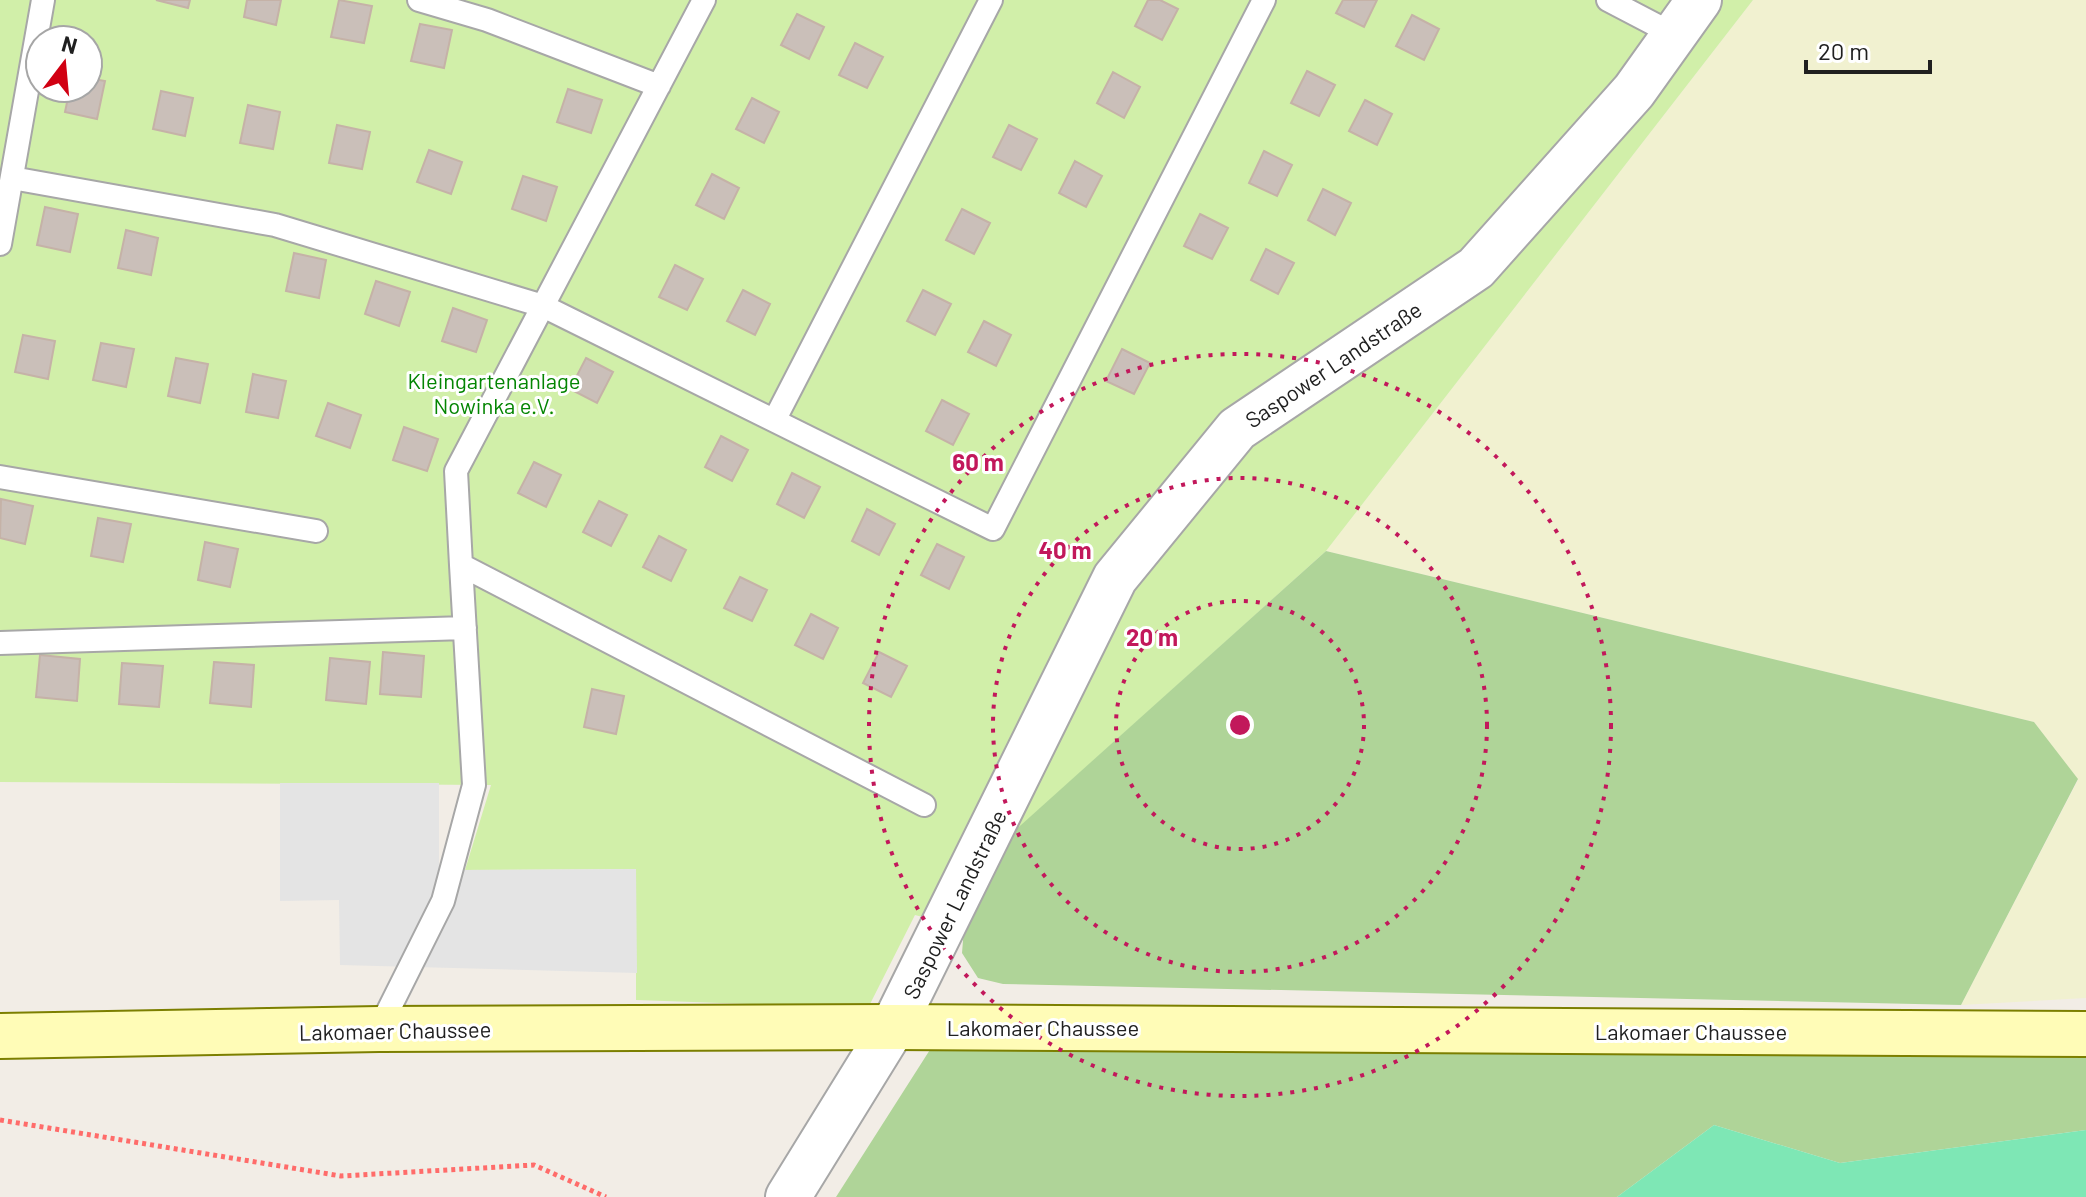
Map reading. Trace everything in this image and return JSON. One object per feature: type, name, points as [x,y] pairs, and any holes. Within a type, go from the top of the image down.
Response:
[{"type":"street","name":"Saspower Landstraße","points":[[788,1197],[893,1027],[1115,578],[1237,429],[1476,268],[1634,91],[1699,0]]},
{"type":"street","name":"Lakomaer Chaussee","points":[[0,1036],[379,1029],[893,1027],[2086,1034]]},
{"type":"lane","points":[[0,244],[43,0]]},
{"type":"lane","points":[[419,0],[487,20],[659,86]]},
{"type":"lane","points":[[379,1029],[443,901],[474,785],[456,471],[704,0]]},
{"type":"lane","points":[[775,419],[991,0]]},
{"type":"lane","points":[[12,178],[275,225],[543,306],[993,529],[1264,0]]},
{"type":"lane","points":[[1608,0],[1673,34]]},
{"type":"lane","points":[[0,477],[316,531]]},
{"type":"lane","points":[[461,565],[924,805]]},
{"type":"lane","points":[[0,643],[465,628]]},
{"type":"path","points":[[0,1120],[341,1176],[534,1165],[606,1197]]},
{"type":"green space","name":"Kleingartenanlage Nowinka e.V.","points":[[0,0],[1753,0],[1326,551],[1013,833],[964,928],[915,915],[868,1008],[636,1000],[636,869],[465,870],[491,785],[0,782]]},
{"type":"green space","points":[[1753,0],[2086,0],[2086,998],[1961,1005],[2078,780],[2034,722],[1326,551]]},
{"type":"green space","points":[[1326,551],[2034,722],[2078,779],[1961,1005],[1003,984],[978,978],[962,953],[964,928],[1012,833]]},
{"type":"green space","points":[[933,1045],[2086,1053],[2086,1130],[1840,1163],[1714,1125],[1617,1197],[836,1197]]},
{"type":"green space","points":[[1714,1125],[1840,1163],[2086,1130],[2086,1197],[1617,1197]]},
{"type":"shaded area","points":[[280,783],[439,783],[439,870],[636,869],[637,973],[340,965],[339,900],[280,901]]},
{"type":"building","points":[[156,0],[190,0],[188,8]]},
{"type":"building","points":[[247,0],[281,0],[276,25],[244,17]]},
{"type":"building","points":[[339,0],[372,6],[364,43],[331,37]]},
{"type":"building","points":[[1148,0],[1160,0],[1178,9],[1162,40],[1135,26]]},
{"type":"building","points":[[1343,0],[1377,0],[1364,27],[1336,13]]},
{"type":"building","points":[[797,14],[824,27],[809,59],[781,45]]},
{"type":"building","points":[[1412,15],[1439,29],[1424,60],[1396,46]]},
{"type":"building","points":[[420,24],[452,30],[444,68],[411,61]]},
{"type":"building","points":[[855,43],[883,57],[867,88],[839,75]]},
{"type":"building","points":[[1307,71],[1335,85],[1319,116],[1291,103]]},
{"type":"building","points":[[1113,72],[1140,87],[1124,118],[1097,103]]},
{"type":"building","points":[[568,89],[602,100],[591,133],[557,122]]},
{"type":"building","points":[[161,91],[193,98],[185,136],[153,129]]},
{"type":"building","points":[[752,98],[779,112],[764,143],[736,129]]},
{"type":"building","points":[[1365,100],[1392,114],[1377,145],[1349,131]]},
{"type":"building","points":[[67,104],[100,104],[97,119],[65,112]]},
{"type":"building","points":[[248,105],[280,112],[273,149],[240,143]]},
{"type":"building","points":[[337,125],[370,132],[362,169],[329,163]]},
{"type":"building","points":[[1009,125],[1037,139],[1021,170],[993,157]]},
{"type":"building","points":[[429,150],[462,162],[451,194],[417,182]]},
{"type":"building","points":[[1264,151],[1292,165],[1277,196],[1249,183]]},
{"type":"building","points":[[1075,161],[1102,176],[1086,207],[1059,193]]},
{"type":"building","points":[[712,174],[739,188],[724,219],[696,205]]},
{"type":"building","points":[[523,176],[557,187],[546,221],[512,209]]},
{"type":"building","points":[[1323,189],[1351,203],[1335,235],[1308,220]]},
{"type":"building","points":[[45,207],[78,214],[70,252],[37,245]]},
{"type":"building","points":[[962,209],[990,223],[974,254],[946,240]]},
{"type":"building","points":[[1200,214],[1228,228],[1212,259],[1184,246]]},
{"type":"building","points":[[126,230],[158,238],[151,275],[118,268]]},
{"type":"building","points":[[1266,249],[1294,263],[1278,294],[1251,280]]},
{"type":"building","points":[[294,253],[326,260],[319,298],[286,291]]},
{"type":"building","points":[[675,265],[703,279],[687,310],[659,297]]},
{"type":"building","points":[[376,281],[410,292],[399,326],[365,314]]},
{"type":"building","points":[[743,290],[770,304],[755,335],[727,321]]},
{"type":"building","points":[[923,290],[951,304],[935,335],[907,321]]},
{"type":"building","points":[[453,308],[487,320],[476,352],[442,341]]},
{"type":"building","points":[[984,321],[1011,335],[996,366],[968,352]]},
{"type":"building","points":[[23,335],[55,341],[48,379],[15,372]]},
{"type":"building","points":[[101,343],[134,349],[126,387],[93,380]]},
{"type":"building","points":[[1122,349],[1150,363],[1134,394],[1106,381]]},
{"type":"building","points":[[176,358],[208,364],[200,403],[168,396]]},
{"type":"building","points":[[586,358],[613,372],[597,403],[570,389]]},
{"type":"building","points":[[253,374],[286,381],[278,418],[246,412]]},
{"type":"building","points":[[942,400],[969,414],[953,445],[926,431]]},
{"type":"building","points":[[328,403],[361,415],[350,448],[316,436]]},
{"type":"building","points":[[404,427],[438,439],[427,471],[393,460]]},
{"type":"building","points":[[721,436],[748,450],[732,481],[705,467]]},
{"type":"building","points":[[534,462],[561,475],[546,507],[518,493]]},
{"type":"building","points":[[792,473],[820,487],[804,518],[777,504]]},
{"type":"building","points":[[1,499],[33,506],[25,544],[0,538]]},
{"type":"building","points":[[599,501],[627,515],[611,546],[583,532]]},
{"type":"building","points":[[867,509],[895,524],[879,555],[852,541]]},
{"type":"building","points":[[98,518],[131,524],[123,562],[91,556]]},
{"type":"building","points":[[659,536],[686,550],[671,581],[643,567]]},
{"type":"building","points":[[205,542],[238,549],[230,587],[198,580]]},
{"type":"building","points":[[937,544],[964,557],[949,589],[921,575]]},
{"type":"building","points":[[740,577],[767,590],[752,621],[724,608]]},
{"type":"building","points":[[811,614],[838,628],[823,659],[795,645]]},
{"type":"building","points":[[383,652],[424,656],[421,697],[380,694]]},
{"type":"building","points":[[879,652],[907,666],[891,697],[863,683]]},
{"type":"building","points":[[40,655],[80,659],[77,701],[36,697]]},
{"type":"building","points":[[330,658],[370,662],[366,704],[326,700]]},
{"type":"building","points":[[214,662],[254,665],[251,707],[210,703]]},
{"type":"building","points":[[122,663],[163,666],[159,707],[119,704]]},
{"type":"building","points":[[592,689],[624,696],[616,734],[584,727]]}]
